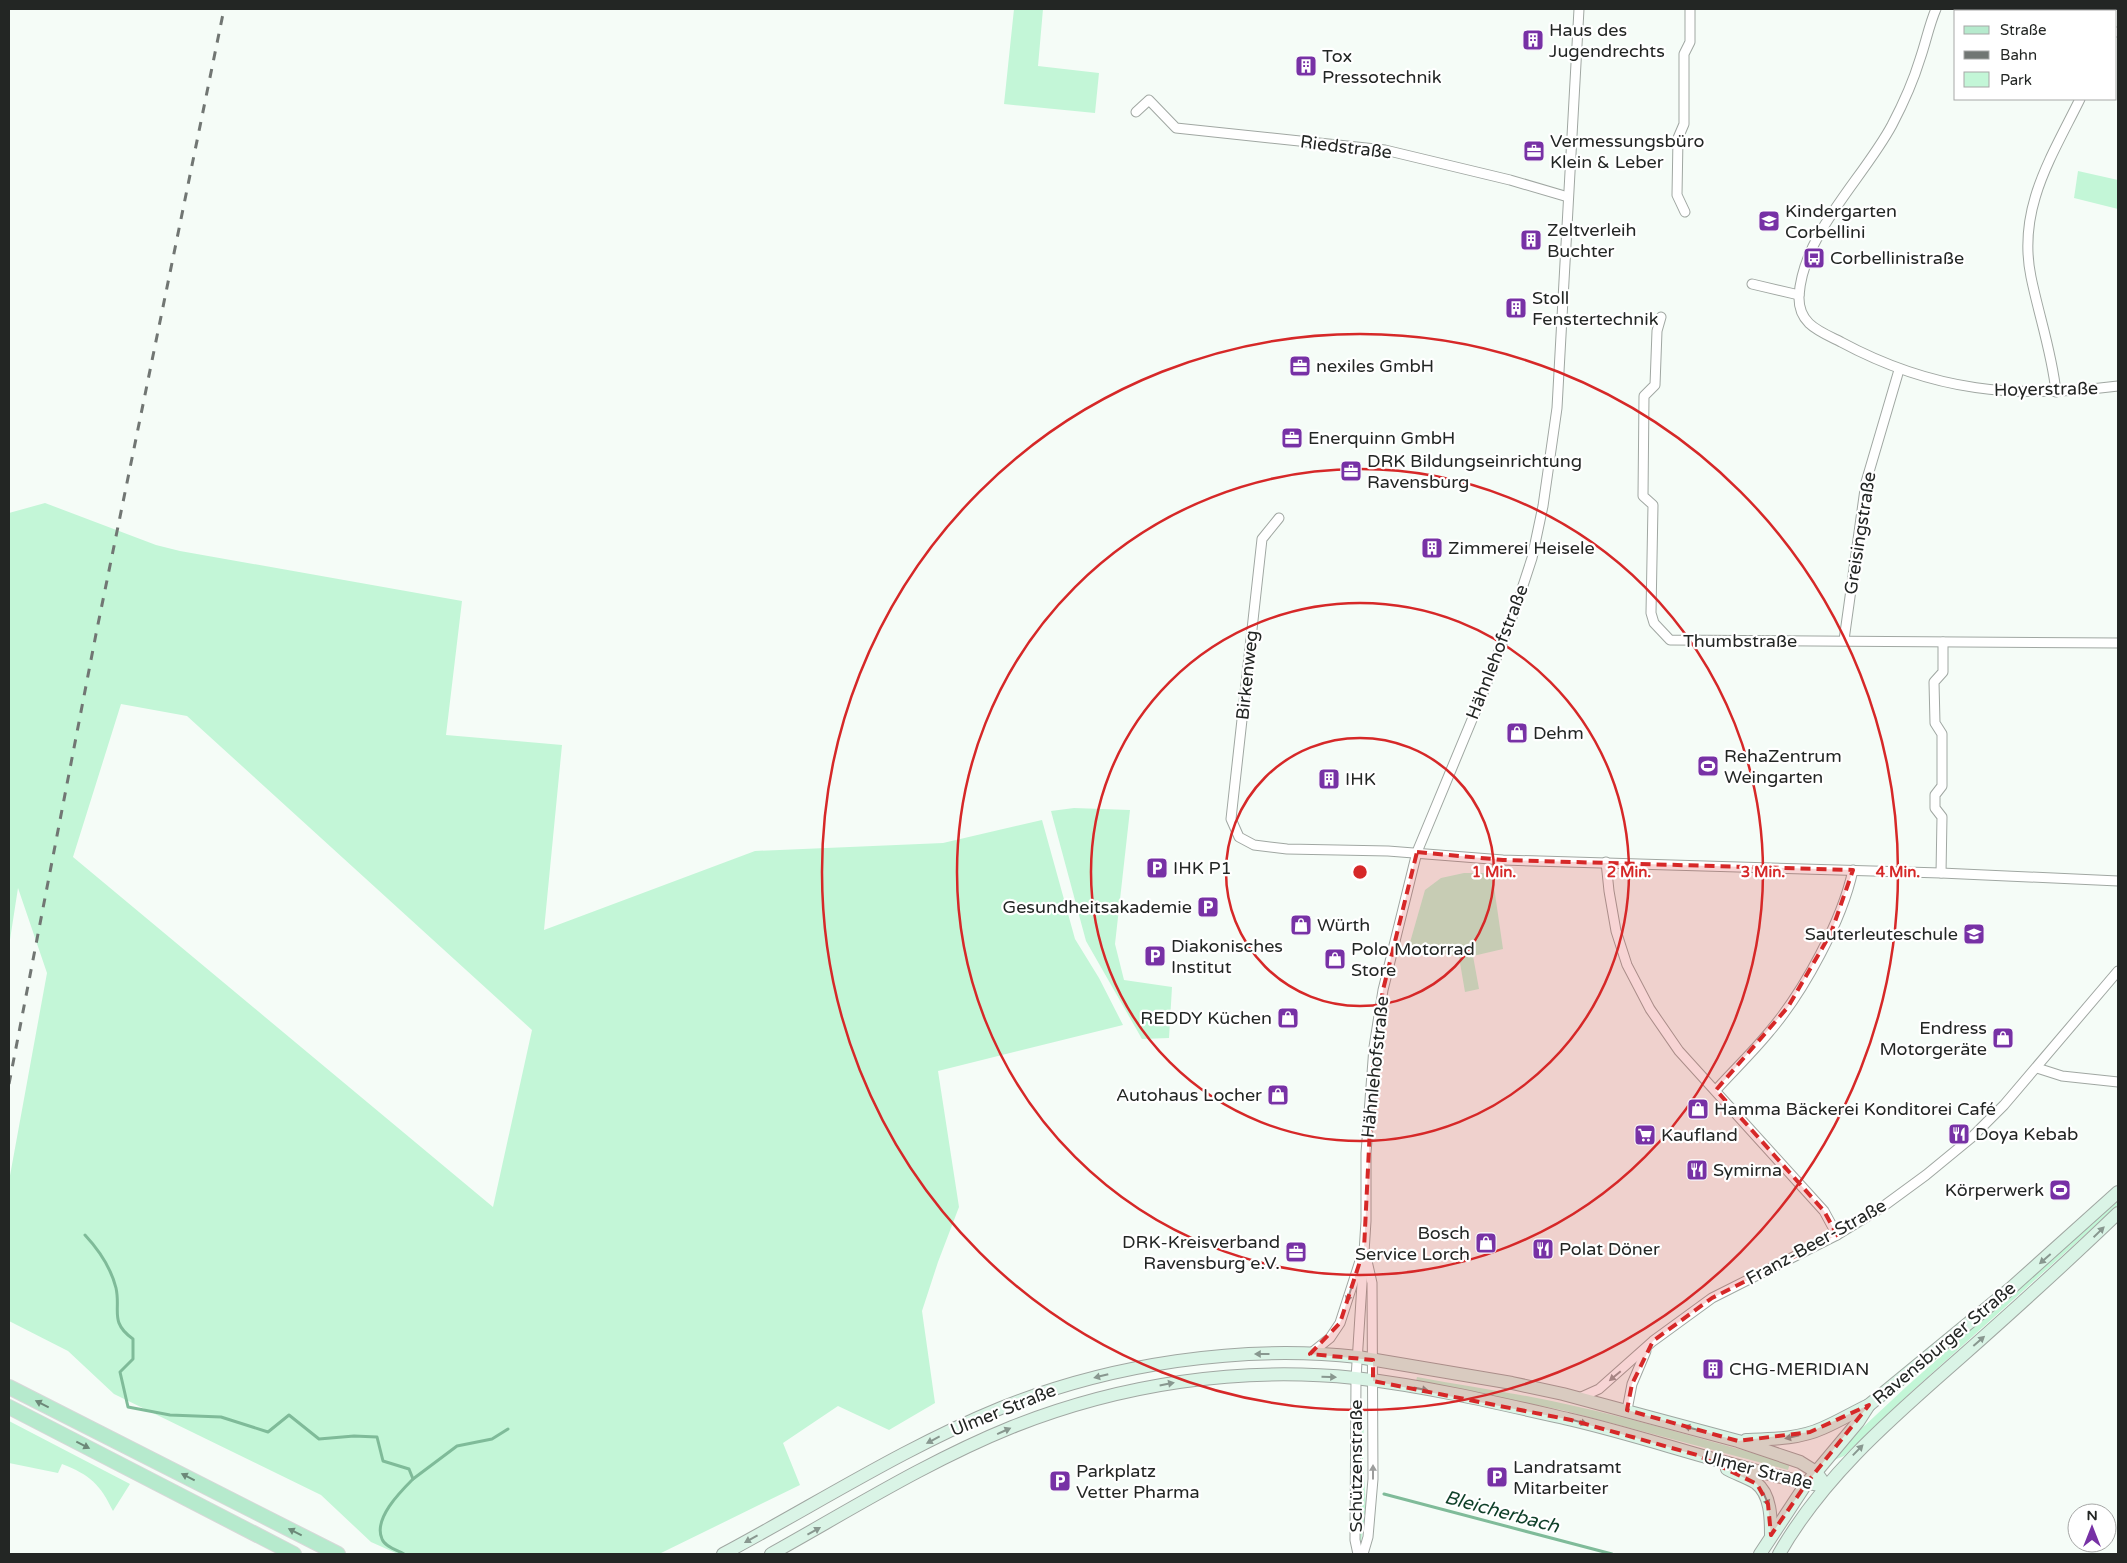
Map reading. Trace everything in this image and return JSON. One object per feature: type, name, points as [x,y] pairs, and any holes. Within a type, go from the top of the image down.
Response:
[{"type":"main road","name":"Ravensburger Straße","points":[[1760,1554],[1806,1484],[1858,1422],[1869,1405],[2010,1289],[2118,1192]]},
{"type":"main road","name":"Ravensburger Straße","points":[[1778,1554],[1810,1504],[1858,1450],[2051,1277],[2118,1213]]},
{"type":"main road","name":"Ulmer Straße","points":[[723,1554],[854,1481],[948,1432],[1001,1408],[1056,1388],[1113,1373],[1180,1361],[1242,1354],[1310,1354],[1358,1357],[1512,1383],[1579,1398],[1738,1441],[1800,1462],[1816,1472],[1826,1486]]},
{"type":"main road","name":"Ulmer Straße","points":[[771,1554],[958,1452],[1010,1428],[1064,1408],[1184,1381],[1239,1376],[1356,1378],[1465,1397],[1571,1420],[1806,1484],[1826,1486]]},
{"type":"main road","points":[[9,1387],[338,1554]]},
{"type":"main road","points":[[1738,1441],[1783,1439],[1810,1432],[1823,1428],[1869,1405]]},
{"type":"main road","points":[[9,1407],[294,1554]]},
{"type":"main road","points":[[1697,1455],[1757,1484],[1764,1493],[1768,1504],[1771,1535]]},
{"type":"street","name":"Hähnlehofstraße","points":[[1364,1249],[1366,1153],[1374,1047],[1383,990],[1417,852],[1517,604],[1538,530],[1548,481],[1557,408],[1579,9]]},
{"type":"street","points":[[1685,212],[1677,195],[1678,138],[1684,124],[1684,54],[1690,42],[1690,9]]},
{"type":"street","points":[[1752,284],[1800,295],[1804,270],[1812,247],[1878,148],[1906,95],[1936,9]]},
{"type":"street","name":"Riedstraße","points":[[1136,112],[1149,100],[1176,128],[1384,150],[1510,180],[1568,197]]},
{"type":"street","points":[[2056,392],[2054,366],[2030,275],[2027,233],[2032,201],[2080,100]]},
{"type":"street","name":"Hoyerstraße","points":[[1800,295],[1800,310],[1805,320],[1812,325],[1862,354],[1899,370],[1939,382],[1984,390],[2028,393],[2118,386]]},
{"type":"street","name":"Thumbstraße","points":[[1661,317],[1657,331],[1655,385],[1644,396],[1643,496],[1653,505],[1652,612],[1654,623],[1670,640],[2118,643]]},
{"type":"street","name":"Greisingstraße","points":[[1844,640],[1866,482],[1899,370]]},
{"type":"street","name":"Birkenweg","points":[[1279,518],[1262,539],[1230,819],[1239,837],[1254,844],[1287,849],[1417,852]]},
{"type":"street","points":[[1941,873],[1942,817],[1935,808],[1935,795],[1942,786],[1942,734],[1935,723],[1934,682],[1943,672],[1943,642]]},
{"type":"street","points":[[1417,852],[1503,860],[1941,873],[2118,881]]},
{"type":"street","points":[[1606,862],[1616,931],[1627,965],[1650,1009],[1679,1050],[1824,1211],[1837,1234]]},
{"type":"street","points":[[1716,1090],[1770,1031],[1800,987],[1831,933],[1848,890],[1853,870]]},
{"type":"street","name":"Franz-Beer-Straße","points":[[1579,1398],[1599,1389],[1682,1319],[1712,1298],[1837,1234],[1880,1208],[1926,1175],[1971,1138],[2037,1068],[2118,971]]},
{"type":"street","points":[[2037,1068],[2062,1076],[2118,1082]]},
{"type":"street","points":[[1310,1354],[1330,1338],[1340,1323],[1364,1249]]},
{"type":"street","points":[[1356,1378],[1364,1249]]},
{"type":"street","points":[[1364,1249],[1372,1284],[1373,1381]]},
{"type":"street","name":"Franz-Beer-Straße","points":[[1627,1410],[1632,1384],[1647,1349]]},
{"type":"street","name":"Schützenstraße","points":[[1356,1378],[1355,1540],[1358,1554]]},
{"type":"street","name":"Schützenstraße","points":[[1363,1554],[1368,1537],[1373,1479],[1373,1381]]},
{"type":"highlighted area","points":[[1417,852],[1503,860],[1853,870],[1831,933],[1788,1007],[1716,1090],[1824,1211],[1837,1235],[1712,1298],[1653,1341],[1632,1384],[1627,1410],[1738,1441],[1810,1432],[1869,1405],[1806,1484],[1771,1535],[1768,1504],[1757,1484],[1697,1455],[1571,1420],[1373,1381],[1373,1360],[1310,1354],[1340,1323],[1364,1249],[1374,1047],[1383,990]]},
{"type":"green space","points":[[1014,9],[1043,9],[1038,66],[1099,73],[1095,113],[1004,104]]},
{"type":"green space","points":[[2078,171],[2118,180],[2118,209],[2074,198]]},
{"type":"green space","points":[[45,503],[156,545],[180,551],[462,601],[446,735],[562,745],[544,930],[755,851],[943,843],[1042,820],[1075,939],[1099,978],[1123,1025],[938,1071],[959,1207],[922,1311],[935,1403],[889,1430],[838,1406],[783,1443],[800,1485],[659,1554],[398,1554],[371,1542],[321,1495],[114,1394],[68,1351],[9,1321],[9,1181],[47,973],[18,888],[9,946],[9,513]],"holes":[[[121,704],[187,716],[532,1030],[493,1207],[73,857]]]},
{"type":"green space","points":[[1074,808],[1130,810],[1115,944],[1124,980],[1172,987],[1169,1038],[1142,1039],[1086,941],[1051,811]]},
{"type":"green space","points":[[1464,873],[1492,873],[1503,949],[1473,956],[1479,989],[1465,992],[1459,957],[1409,946],[1425,890],[1441,878]]},
{"type":"green space","points":[[2118,1199],[2118,1205],[1910,1393],[1844,1456],[1834,1460],[1860,1430],[1906,1387]]},
{"type":"green space","points":[[1417,1377],[1532,1397],[1598,1411],[1790,1463],[1788,1470],[1566,1411],[1416,1381]]},
{"type":"green space","points":[[1361,1413],[1364,1414],[1363,1459],[1366,1508],[1361,1543],[1359,1537]]},
{"type":"green space","points":[[9,1421],[130,1484],[113,1511],[99,1487],[72,1468],[62,1464],[58,1473],[9,1463]]},
{"type":"waterway","points":[[85,1235],[111,1273],[116,1288],[118,1321],[121,1327],[133,1339],[133,1359],[120,1372],[128,1407],[170,1415],[221,1417],[268,1432],[289,1415],[319,1439],[354,1436],[377,1437],[383,1461],[409,1469],[413,1479],[389,1506],[381,1523],[380,1531],[382,1539],[386,1544],[404,1554]]},
{"type":"waterway","points":[[413,1479],[457,1446],[492,1439],[508,1429]]},
{"type":"waterway","name":"Bleicherbach","points":[[1384,1494],[1612,1554]]},
{"type":"railway","points":[[9,1084],[96,634],[224,9]]},
{"type":"place","name":"Haus des Jugendrechts","points":[[1533,40]]},
{"type":"place","name":"Tox Pressotechnik","points":[[1306,66]]},
{"type":"place","name":"Vermessungsbüro Klein & Leber","points":[[1534,151]]},
{"type":"place","name":"Kindergarten Corbellini","points":[[1769,221]]},
{"type":"place","name":"Zeltverleih Buchter","points":[[1531,240]]},
{"type":"place","name":"Corbellinistraße","points":[[1814,258]]},
{"type":"place","name":"Stoll Fenstertechnik","points":[[1516,308]]},
{"type":"place","name":"nexiles GmbH","points":[[1300,366]]},
{"type":"place","name":"Enerquinn GmbH","points":[[1292,438]]},
{"type":"place","name":"DRK Bildungseinrichtung Ravensburg","points":[[1351,471]]},
{"type":"place","name":"Zimmerei Heisele","points":[[1432,548]]},
{"type":"place","name":"Dehm","points":[[1517,733]]},
{"type":"place","name":"RehaZentrum Weingarten","points":[[1708,766]]},
{"type":"place","name":"IHK","points":[[1329,779]]},
{"type":"place","name":"IHK P1","points":[[1157,868]]},
{"type":"place","name":"Gesundheitsakademie","points":[[1208,907]]},
{"type":"place","name":"Würth","points":[[1301,925]]},
{"type":"place","name":"Sauterleuteschule","points":[[1974,934]]},
{"type":"place","name":"Diakonisches Institut","points":[[1155,956]]},
{"type":"place","name":"Polo Motorrad Store","points":[[1335,959]]},
{"type":"place","name":"REDDY Küchen","points":[[1288,1018]]},
{"type":"place","name":"Endress Motorgeräte","points":[[2003,1038]]},
{"type":"place","name":"Autohaus Locher","points":[[1278,1095]]},
{"type":"place","name":"Hamma Bäckerei Konditorei Café","points":[[1698,1109]]},
{"type":"place","name":"Doya Kebab","points":[[1959,1134]]},
{"type":"place","name":"Kaufland","points":[[1645,1135]]},
{"type":"place","name":"Symirna","points":[[1697,1170]]},
{"type":"place","name":"Körperwerk","points":[[2060,1190]]},
{"type":"place","name":"Bosch Service Lorch","points":[[1486,1243]]},
{"type":"place","name":"Polat Döner","points":[[1543,1249]]},
{"type":"place","name":"DRK-Kreisverband Ravensburg e.V.","points":[[1296,1252]]},
{"type":"place","name":"CHG-MERIDIAN","points":[[1713,1369]]},
{"type":"place","name":"Landratsamt Mitarbeiter","points":[[1497,1477]]},
{"type":"place","name":"Parkplatz Vetter Pharma","points":[[1060,1481]]}]
